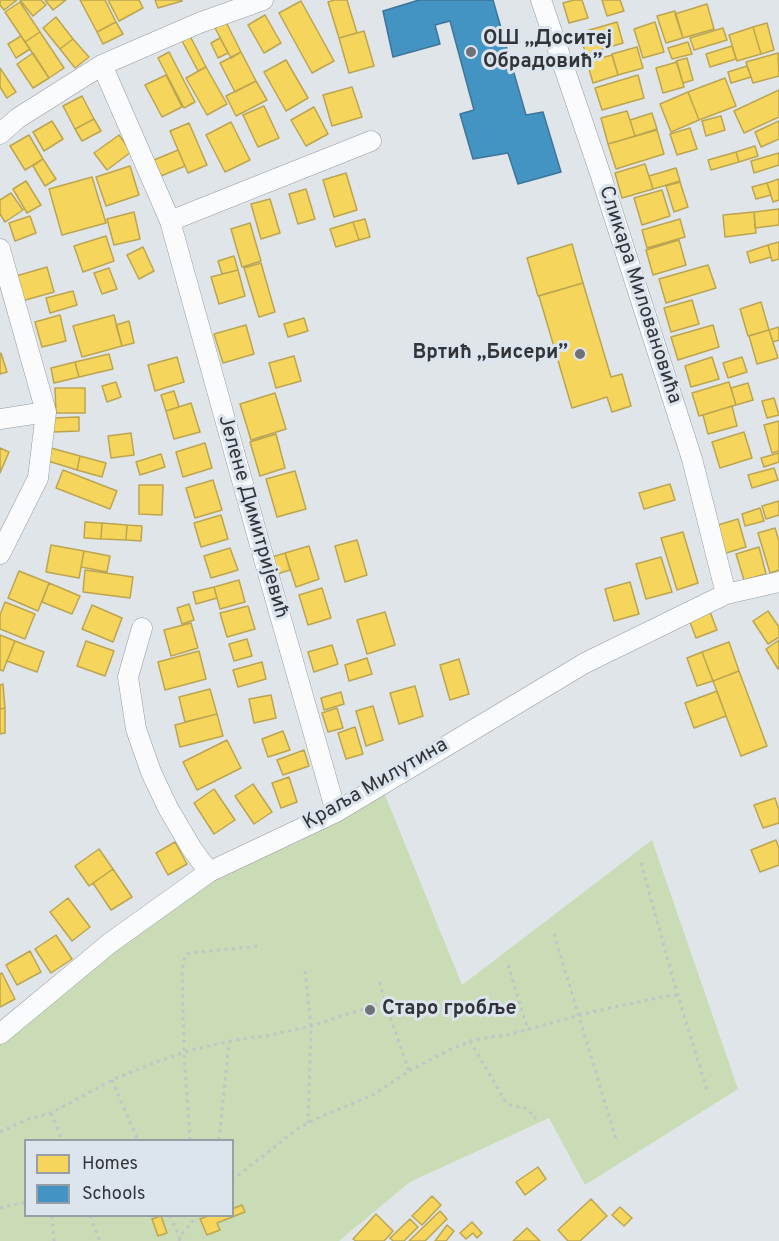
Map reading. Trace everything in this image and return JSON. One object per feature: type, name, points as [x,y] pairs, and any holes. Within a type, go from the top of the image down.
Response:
[{"type":"street","points":[[0,134],[18,118],[102,65],[199,23],[263,0]]},
{"type":"street","name":"Сликара Миловановића","points":[[541,0],[692,459],[726,594]]},
{"type":"street","name":"Јелене Димитријевић","points":[[102,65],[170,221],[336,812]]},
{"type":"street","points":[[170,221],[370,141]]},
{"type":"street","points":[[0,249],[46,412],[38,478],[0,554]]},
{"type":"street","points":[[0,419],[46,412]]},
{"type":"street","name":"Краља Милутина","points":[[0,1034],[110,943],[209,872],[336,812],[585,663],[726,594],[779,582]]},
{"type":"street","points":[[142,628],[128,677],[136,729],[151,772],[168,808],[182,834],[209,872]]},
{"type":"path","points":[[641,863],[707,1090]]},
{"type":"path","points":[[554,934],[616,1139]]},
{"type":"path","points":[[190,1139],[184,1053],[182,970],[185,956],[189,953],[260,946]]},
{"type":"path","points":[[508,965],[528,1030]]},
{"type":"path","points":[[306,971],[311,1026],[308,1123]]},
{"type":"path","points":[[379,979],[410,1071]]},
{"type":"path","points":[[234,1178],[300,1127],[370,1096],[410,1071],[470,1041],[528,1030],[591,1012],[672,995],[678,996]]},
{"type":"path","points":[[0,1132],[28,1119],[51,1113],[112,1080],[184,1053],[311,1026],[385,1002]]},
{"type":"path","points":[[470,1041],[507,1104],[523,1106],[536,1119]]},
{"type":"path","points":[[219,1139],[229,1042]]},
{"type":"path","points":[[112,1080],[138,1139]]},
{"type":"path","points":[[51,1113],[62,1139]]},
{"type":"path","points":[[0,1208],[24,1202]]},
{"type":"path","points":[[52,1217],[54,1241]]},
{"type":"path","points":[[91,1217],[100,1241]]},
{"type":"path","points":[[172,1217],[180,1240]]},
{"type":"path","points":[[180,1240],[195,1217]]},
{"type":"green space","name":"Старо гробље","points":[[381,785],[462,985],[652,840],[738,1089],[585,1185],[549,1118],[410,1182],[339,1241],[0,1241],[0,1034],[209,872]]},
{"type":"building: Homes","points":[[0,0],[17,0],[4,10],[0,5]]},
{"type":"building: Homes","points":[[20,0],[41,0],[46,5],[33,16]]},
{"type":"building: Homes","points":[[45,0],[66,0],[53,10]]},
{"type":"building: Homes","points":[[80,0],[105,0],[116,22],[97,32]]},
{"type":"building: Homes","points":[[108,0],[139,0],[143,8],[119,21]]},
{"type":"building: Homes","points":[[155,0],[182,0],[182,1],[158,8]]},
{"type":"building: Homes","points":[[347,0],[357,33],[339,38],[328,2]]},
{"type":"building: Homes","points":[[582,0],[588,18],[569,23],[563,3]]},
{"type":"building: Homes","points":[[602,0],[620,0],[624,11],[607,16]]},
{"type":"building: Homes","points":[[301,1],[334,61],[312,73],[279,13]]},
{"type":"building: Homes","points":[[20,2],[40,32],[25,42],[5,12]]},
{"type":"building: Homes","points":[[707,4],[714,29],[683,38],[675,14]]},
{"type":"building: Homes","points":[[675,11],[683,38],[666,43],[657,16]]},
{"type":"building: Homes","points":[[265,15],[281,43],[264,53],[248,25]]},
{"type":"building: Homes","points":[[56,17],[73,39],[60,49],[43,28]]},
{"type":"building: Homes","points":[[116,22],[123,34],[103,44],[97,32]]},
{"type":"building: Homes","points":[[226,22],[241,52],[231,58],[215,28]]},
{"type":"building: Homes","points":[[617,22],[623,43],[586,54],[579,33]]},
{"type":"building: Homes","points":[[655,22],[664,52],[643,58],[634,29]]},
{"type":"building: Homes","points":[[767,23],[774,50],[761,54],[753,27]]},
{"type":"building: Homes","points":[[753,27],[761,54],[737,61],[729,35]]},
{"type":"building: Homes","points":[[723,28],[727,40],[694,50],[690,38]]},
{"type":"building: Homes","points":[[364,31],[374,66],[349,73],[339,38]]},
{"type":"building: Homes","points":[[40,32],[64,68],[49,78],[25,42]]},
{"type":"building: Homes","points":[[189,34],[206,67],[198,71],[181,39]]},
{"type":"building: Homes","points":[[21,36],[30,49],[16,58],[8,44]]},
{"type":"building: Homes","points":[[220,38],[228,53],[218,58],[211,43]]},
{"type":"building: Homes","points":[[73,39],[89,57],[75,68],[60,49]]},
{"type":"building: Homes","points":[[688,42],[692,54],[672,59],[668,48]]},
{"type":"building: Homes","points":[[732,46],[736,59],[710,67],[706,54]]},
{"type":"building: Homes","points":[[637,47],[643,68],[618,75],[612,54]]},
{"type":"building: Homes","points":[[169,52],[195,102],[184,108],[158,58]]},
{"type":"building: Homes","points":[[241,52],[256,81],[235,92],[220,63]]},
{"type":"building: Homes","points":[[33,53],[49,78],[33,88],[17,64]]},
{"type":"building: Homes","points":[[778,53],[779,76],[753,83],[746,62]]},
{"type":"building: Homes","points":[[612,55],[618,75],[593,83],[587,62]]},
{"type":"building: Homes","points":[[687,58],[693,80],[683,83],[676,61]]},
{"type":"building: Homes","points":[[286,60],[308,98],[286,111],[264,72]]},
{"type":"building: Homes","points":[[677,62],[684,87],[663,93],[656,68]]},
{"type":"building: Homes","points":[[747,66],[751,77],[731,83],[728,72]]},
{"type":"building: Homes","points":[[206,67],[227,104],[207,115],[186,78]]},
{"type":"building: Homes","points":[[0,68],[16,92],[7,98],[0,87]]},
{"type":"building: Homes","points":[[166,75],[182,107],[162,117],[145,85]]},
{"type":"building: Homes","points":[[638,75],[644,98],[602,110],[595,88]]},
{"type":"building: Homes","points":[[725,78],[736,106],[699,120],[688,92]]},
{"type":"building: Homes","points":[[256,81],[267,100],[236,116],[226,96]]},
{"type":"building: Homes","points":[[352,87],[362,117],[332,126],[323,95]]},
{"type":"building: Homes","points":[[779,90],[779,117],[744,133],[734,111]]},
{"type":"building: Homes","points":[[688,92],[699,120],[671,132],[660,104]]},
{"type":"building: Homes","points":[[82,96],[94,119],[75,129],[63,106]]},
{"type":"building: Homes","points":[[264,106],[279,138],[258,147],[243,115]]},
{"type":"building: Homes","points":[[314,107],[328,134],[306,146],[291,120]]},
{"type":"building: Homes","points":[[627,111],[635,136],[608,144],[601,118]]},
{"type":"building: Homes","points":[[652,113],[657,129],[635,136],[630,120]]},
{"type":"building: Homes","points":[[721,116],[725,130],[706,136],[702,121]]},
{"type":"building: Homes","points":[[94,119],[101,131],[82,141],[75,129]]},
{"type":"building: Homes","points":[[52,121],[63,139],[44,151],[33,132]]},
{"type":"building: Homes","points":[[779,121],[779,139],[761,147],[755,132]]},
{"type":"building: Homes","points":[[231,122],[250,160],[225,172],[206,135]]},
{"type":"building: Homes","points":[[189,123],[207,165],[188,173],[170,131]]},
{"type":"building: Homes","points":[[690,128],[697,149],[677,155],[670,134]]},
{"type":"building: Homes","points":[[657,130],[664,154],[616,169],[608,144]]},
{"type":"building: Homes","points":[[29,135],[43,159],[25,170],[10,146]]},
{"type":"building: Homes","points":[[119,135],[131,152],[107,170],[94,153]]},
{"type":"building: Homes","points":[[755,146],[758,156],[739,162],[736,152]]},
{"type":"building: Homes","points":[[178,150],[185,166],[161,176],[154,160]]},
{"type":"building: Homes","points":[[736,152],[739,162],[711,170],[708,160]]},
{"type":"building: Homes","points":[[779,153],[779,165],[754,173],[751,161]]},
{"type":"building: Homes","points":[[43,159],[56,179],[45,186],[33,166]]},
{"type":"building: Homes","points":[[645,164],[653,189],[622,198],[615,173]]},
{"type":"building: Homes","points":[[130,166],[139,195],[106,206],[96,177]]},
{"type":"building: Homes","points":[[676,168],[680,181],[653,189],[649,176]]},
{"type":"building: Homes","points":[[346,173],[357,210],[334,217],[323,180]]},
{"type":"building: Homes","points":[[92,177],[106,223],[62,235],[49,189]]},
{"type":"building: Homes","points":[[779,179],[779,200],[773,202],[767,183]]},
{"type":"building: Homes","points":[[26,181],[41,205],[27,213],[13,189]]},
{"type":"building: Homes","points":[[680,182],[688,207],[674,212],[666,186]]},
{"type":"building: Homes","points":[[767,183],[771,195],[756,199],[752,187]]},
{"type":"building: Homes","points":[[306,189],[315,219],[298,224],[289,194]]},
{"type":"building: Homes","points":[[662,190],[670,216],[642,225],[634,198]]},
{"type":"building: Homes","points":[[11,193],[23,210],[5,222],[0,214],[0,200]]},
{"type":"building: Homes","points":[[270,199],[280,233],[261,239],[251,204]]},
{"type":"building: Homes","points":[[779,209],[779,225],[755,228],[754,212]]},
{"type":"building: Homes","points":[[134,212],[140,239],[114,245],[107,219]]},
{"type":"building: Homes","points":[[754,212],[756,233],[725,237],[723,215]]},
{"type":"building: Homes","points":[[30,216],[36,233],[15,241],[9,223]]},
{"type":"building: Homes","points":[[365,219],[370,237],[359,240],[353,222]]},
{"type":"building: Homes","points":[[680,219],[685,237],[647,248],[642,230]]},
{"type":"building: Homes","points":[[353,222],[359,240],[336,247],[330,229]]},
{"type":"building: Homes","points":[[250,223],[261,261],[242,267],[231,229]]},
{"type":"building: Homes","points":[[106,236],[114,261],[83,272],[74,246]]},
{"type":"building: Homes","points":[[679,240],[686,265],[653,275],[646,250]]},
{"type":"building: Homes","points":[[779,242],[779,259],[772,261],[768,245]]},
{"type":"building: Homes","points":[[572,244],[583,283],[538,296],[527,258]]},
{"type":"building: Homes","points":[[768,245],[771,257],[750,263],[747,252]]},
{"type":"building: Homes","points":[[143,247],[154,271],[139,279],[127,255]]},
{"type":"building: Homes","points":[[234,256],[238,270],[222,274],[218,261]]},
{"type":"building: Homes","points":[[261,263],[275,312],[259,317],[244,268]]},
{"type":"building: Homes","points":[[708,265],[716,288],[666,303],[659,279]]},
{"type":"building: Homes","points":[[47,267],[54,292],[22,301],[16,276]]},
{"type":"building: Homes","points":[[109,268],[117,289],[102,294],[94,273]]},
{"type":"building: Homes","points":[[238,270],[245,296],[219,304],[211,277]]},
{"type":"building: Homes","name":"Вртић „Бисери”","points":[[583,283],[611,377],[622,374],[631,406],[612,412],[607,397],[572,408],[539,296]]},
{"type":"building: Homes","points":[[73,291],[77,305],[50,313],[46,298]]},
{"type":"building: Homes","points":[[692,300],[699,324],[671,332],[664,308]]},
{"type":"building: Homes","points":[[761,302],[769,330],[748,336],[740,309]]},
{"type":"building: Homes","points":[[60,315],[66,341],[42,347],[35,322]]},
{"type":"building: Homes","points":[[114,315],[122,346],[82,357],[73,326]]},
{"type":"building: Homes","points":[[304,318],[308,331],[288,337],[284,324]]},
{"type":"building: Homes","points":[[129,321],[134,343],[122,346],[116,325]]},
{"type":"building: Homes","points":[[246,325],[254,354],[223,363],[214,334]]},
{"type":"building: Homes","points":[[713,325],[719,347],[678,360],[671,337]]},
{"type":"building: Homes","points":[[779,327],[779,340],[773,342],[769,330]]},
{"type":"building: Homes","points":[[769,330],[778,358],[757,364],[749,336]]},
{"type":"building: Homes","points":[[0,354],[7,372],[0,374]]},
{"type":"building: Homes","points":[[109,354],[113,369],[79,377],[75,362]]},
{"type":"building: Homes","points":[[294,356],[301,381],[276,388],[269,363]]},
{"type":"building: Homes","points":[[177,357],[184,382],[155,391],[148,365]]},
{"type":"building: Homes","points":[[712,357],[719,379],[691,387],[685,366]]},
{"type":"building: Homes","points":[[742,357],[747,372],[728,378],[723,363]]},
{"type":"building: Homes","points":[[75,362],[79,377],[54,383],[51,368]]},
{"type":"building: Homes","points":[[116,382],[121,397],[107,402],[102,386]]},
{"type":"building: Homes","points":[[729,382],[736,405],[699,416],[692,393]]},
{"type":"building: Homes","points":[[748,383],[753,400],[736,405],[731,388]]},
{"type":"building: Homes","points":[[55,388],[85,388],[85,413],[56,413]]},
{"type":"building: Homes","points":[[174,391],[179,407],[166,411],[161,395]]},
{"type":"building: Homes","points":[[275,393],[286,429],[251,440],[240,404]]},
{"type":"building: Homes","points":[[774,398],[779,415],[767,418],[762,401]]},
{"type":"building: Homes","points":[[191,403],[200,432],[174,439],[166,411]]},
{"type":"building: Homes","points":[[732,406],[737,426],[708,434],[703,415]]},
{"type":"building: Homes","points":[[79,417],[79,431],[53,432],[52,418]]},
{"type":"building: Homes","points":[[779,421],[779,451],[772,453],[764,425]]},
{"type":"building: Homes","points":[[744,432],[752,458],[720,468],[712,442]]},
{"type":"building: Homes","points":[[131,433],[134,455],[111,458],[108,436]]},
{"type":"building: Homes","points":[[276,434],[285,468],[260,476],[250,442]]},
{"type":"building: Homes","points":[[205,443],[212,468],[183,477],[176,452]]},
{"type":"building: Homes","points":[[0,448],[9,452],[0,473]]},
{"type":"building: Homes","points":[[51,448],[80,456],[77,470],[48,461]]},
{"type":"building: Homes","points":[[779,453],[779,462],[764,467],[761,458]]},
{"type":"building: Homes","points":[[161,454],[165,467],[140,475],[136,462]]},
{"type":"building: Homes","points":[[80,456],[106,463],[102,477],[77,470]]},
{"type":"building: Homes","points":[[774,468],[778,480],[752,488],[748,475]]},
{"type":"building: Homes","points":[[63,470],[117,491],[110,509],[56,488]]},
{"type":"building: Homes","points":[[295,471],[306,509],[277,517],[266,479]]},
{"type":"building: Homes","points":[[213,480],[222,510],[195,518],[186,488]]},
{"type":"building: Homes","points":[[670,484],[675,500],[644,509],[639,493]]},
{"type":"building: Homes","points":[[139,485],[163,485],[162,515],[139,514]]},
{"type":"building: Homes","points":[[779,501],[779,515],[766,519],[762,506]]},
{"type":"building: Homes","points":[[760,508],[764,521],[745,526],[742,514]]},
{"type":"building: Homes","points":[[221,515],[228,539],[201,547],[194,523]]},
{"type":"building: Homes","points":[[738,519],[746,547],[726,553],[718,525]]},
{"type":"building: Homes","points":[[85,522],[102,523],[101,539],[84,538]]},
{"type":"building: Homes","points":[[102,523],[127,525],[126,540],[101,539]]},
{"type":"building: Homes","points":[[127,525],[142,526],[141,541],[126,540]]},
{"type":"building: Homes","points":[[775,528],[779,541],[779,570],[770,573],[758,533]]},
{"type":"building: Homes","points":[[683,532],[698,583],[677,590],[661,538]]},
{"type":"building: Homes","points":[[357,540],[367,575],[345,582],[335,546]]},
{"type":"building: Homes","points":[[51,545],[84,551],[79,578],[46,572]]},
{"type":"building: Homes","points":[[309,546],[319,579],[296,587],[285,553]]},
{"type":"building: Homes","points":[[759,547],[766,574],[744,580],[736,554]]},
{"type":"building: Homes","points":[[230,548],[238,570],[211,578],[204,556]]},
{"type":"building: Homes","points":[[84,551],[110,556],[107,572],[81,567]]},
{"type":"building: Homes","points":[[285,553],[290,570],[277,574],[272,557]]},
{"type":"building: Homes","points":[[661,557],[672,592],[646,599],[636,564]]},
{"type":"building: Homes","points":[[85,570],[133,577],[130,598],[83,592]]},
{"type":"building: Homes","points":[[19,571],[49,583],[38,611],[8,598]]},
{"type":"building: Homes","points":[[239,580],[245,602],[220,609],[214,587]]},
{"type":"building: Homes","points":[[630,582],[639,614],[614,621],[605,589]]},
{"type":"building: Homes","points":[[49,583],[80,596],[72,614],[42,602]]},
{"type":"building: Homes","points":[[214,587],[217,598],[196,604],[193,592]]},
{"type":"building: Homes","points":[[322,588],[331,618],[308,625],[299,595]]},
{"type":"building: Homes","points":[[5,602],[35,614],[25,639],[0,629],[0,615]]},
{"type":"building: Homes","points":[[189,604],[194,620],[182,624],[177,608]]},
{"type":"building: Homes","points":[[92,605],[122,618],[113,642],[82,629]]},
{"type":"building: Homes","points":[[248,606],[255,629],[227,637],[220,613]]},
{"type":"building: Homes","points":[[709,609],[717,630],[696,638],[688,617]]},
{"type":"building: Homes","points":[[768,611],[779,627],[779,637],[768,644],[753,621]]},
{"type":"building: Homes","points":[[385,612],[395,645],[367,654],[357,620]]},
{"type":"building: Homes","points":[[191,623],[198,648],[171,656],[164,630]]},
{"type":"building: Homes","points":[[0,635],[15,641],[3,671],[0,670]]},
{"type":"building: Homes","points":[[247,639],[252,656],[234,661],[229,644]]},
{"type":"building: Homes","points":[[779,640],[779,668],[778,669],[766,649]]},
{"type":"building: Homes","points":[[15,641],[44,652],[37,672],[7,661]]},
{"type":"building: Homes","points":[[86,641],[114,651],[105,676],[77,666]]},
{"type":"building: Homes","points":[[729,642],[739,671],[713,681],[702,652]]},
{"type":"building: Homes","points":[[332,645],[338,664],[314,672],[308,652]]},
{"type":"building: Homes","points":[[199,651],[206,679],[165,690],[158,662]]},
{"type":"building: Homes","points":[[702,652],[713,681],[697,686],[687,658]]},
{"type":"building: Homes","points":[[367,658],[372,674],[349,681],[345,665]]},
{"type":"building: Homes","points":[[459,659],[469,694],[450,700],[440,665]]},
{"type":"building: Homes","points":[[262,662],[266,679],[238,687],[233,670]]},
{"type":"building: Homes","points":[[739,671],[767,746],[741,756],[713,681]]},
{"type":"building: Homes","points":[[3,684],[5,708],[0,709],[0,685]]},
{"type":"building: Homes","points":[[415,686],[423,716],[399,724],[390,693]]},
{"type":"building: Homes","points":[[210,689],[217,714],[185,722],[179,697]]},
{"type":"building: Homes","points":[[717,691],[726,716],[694,728],[685,703]]},
{"type":"building: Homes","points":[[341,692],[344,704],[324,710],[321,698]]},
{"type":"building: Homes","points":[[271,695],[276,718],[254,723],[249,699]]},
{"type":"building: Homes","points":[[373,706],[383,740],[366,746],[356,711]]},
{"type":"building: Homes","points":[[5,708],[5,733],[0,734],[0,709]]},
{"type":"building: Homes","points":[[337,708],[343,728],[328,732],[322,713]]},
{"type":"building: Homes","points":[[217,714],[223,736],[180,747],[175,725]]},
{"type":"building: Homes","points":[[355,727],[363,754],[346,759],[338,733]]},
{"type":"building: Homes","points":[[283,731],[290,750],[268,757],[262,739]]},
{"type":"building: Homes","points":[[227,740],[241,768],[197,790],[183,762]]},
{"type":"building: Homes","points":[[304,750],[309,766],[283,775],[277,760]]},
{"type":"building: Homes","points":[[289,777],[297,802],[281,808],[272,783]]},
{"type":"building: Homes","points":[[253,784],[272,812],[254,824],[235,796]]},
{"type":"building: Homes","points":[[214,789],[235,820],[214,834],[194,803]]},
{"type":"building: Homes","points":[[775,798],[779,810],[779,823],[763,828],[754,805]]},
{"type":"building: Homes","points":[[776,840],[779,848],[779,865],[760,872],[751,850]]},
{"type":"building: Homes","points":[[175,842],[187,864],[168,875],[156,853]]},
{"type":"building: Homes","points":[[99,849],[113,869],[89,886],[75,866]]},
{"type":"building: Homes","points":[[113,869],[132,897],[111,910],[93,883]]},
{"type":"building: Homes","points":[[68,898],[90,927],[72,941],[50,912]]},
{"type":"building: Homes","points":[[56,935],[72,959],[51,973],[35,949]]},
{"type":"building: Homes","points":[[30,951],[41,972],[17,985],[6,965]]},
{"type":"building: Homes","points":[[2,973],[15,999],[0,1007],[0,974]]},
{"type":"building: Homes","points":[[538,1167],[546,1179],[525,1195],[516,1182]]},
{"type":"building: Homes","points":[[432,1196],[441,1205],[422,1225],[412,1216]]},
{"type":"building: Homes","points":[[591,1199],[607,1216],[580,1241],[568,1241],[558,1230]]},
{"type":"building: Homes","points":[[242,1205],[245,1212],[234,1216],[234,1208]]},
{"type":"building: Homes","points":[[620,1207],[632,1218],[624,1226],[612,1215]]},
{"type":"building: Homes","points":[[440,1211],[447,1219],[425,1241],[409,1241]]},
{"type":"building: Homes","points":[[376,1214],[393,1231],[384,1241],[356,1241],[353,1239]]},
{"type":"building: Homes","points":[[161,1217],[167,1233],[158,1236],[152,1219]]},
{"type":"building: Homes","points":[[232,1217],[217,1223],[220,1230],[207,1235],[200,1219]]},
{"type":"building: Homes","points":[[410,1219],[418,1227],[404,1241],[393,1241],[390,1238]]},
{"type":"building: Homes","points":[[472,1222],[482,1233],[477,1238],[473,1233],[466,1239],[460,1233]]},
{"type":"building: Homes","points":[[447,1225],[454,1231],[446,1241],[435,1241]]},
{"type":"building: Homes","points":[[527,1228],[540,1241],[513,1241]]},
{"type":"building: Schools","name":"ОШ „Доситеј Обрадовић”","points":[[419,0],[493,0],[526,115],[543,112],[561,172],[518,184],[508,153],[473,159],[460,114],[474,110],[450,21],[435,25],[440,44],[393,57],[383,11]]},
{"type":"place","name":"ОШ „Доситеј Обрадовић”","points":[[471,52]]},
{"type":"place","name":"Вртић „Бисери”","points":[[580,354]]},
{"type":"place","name":"Старо гробље","points":[[370,1010]]}]
